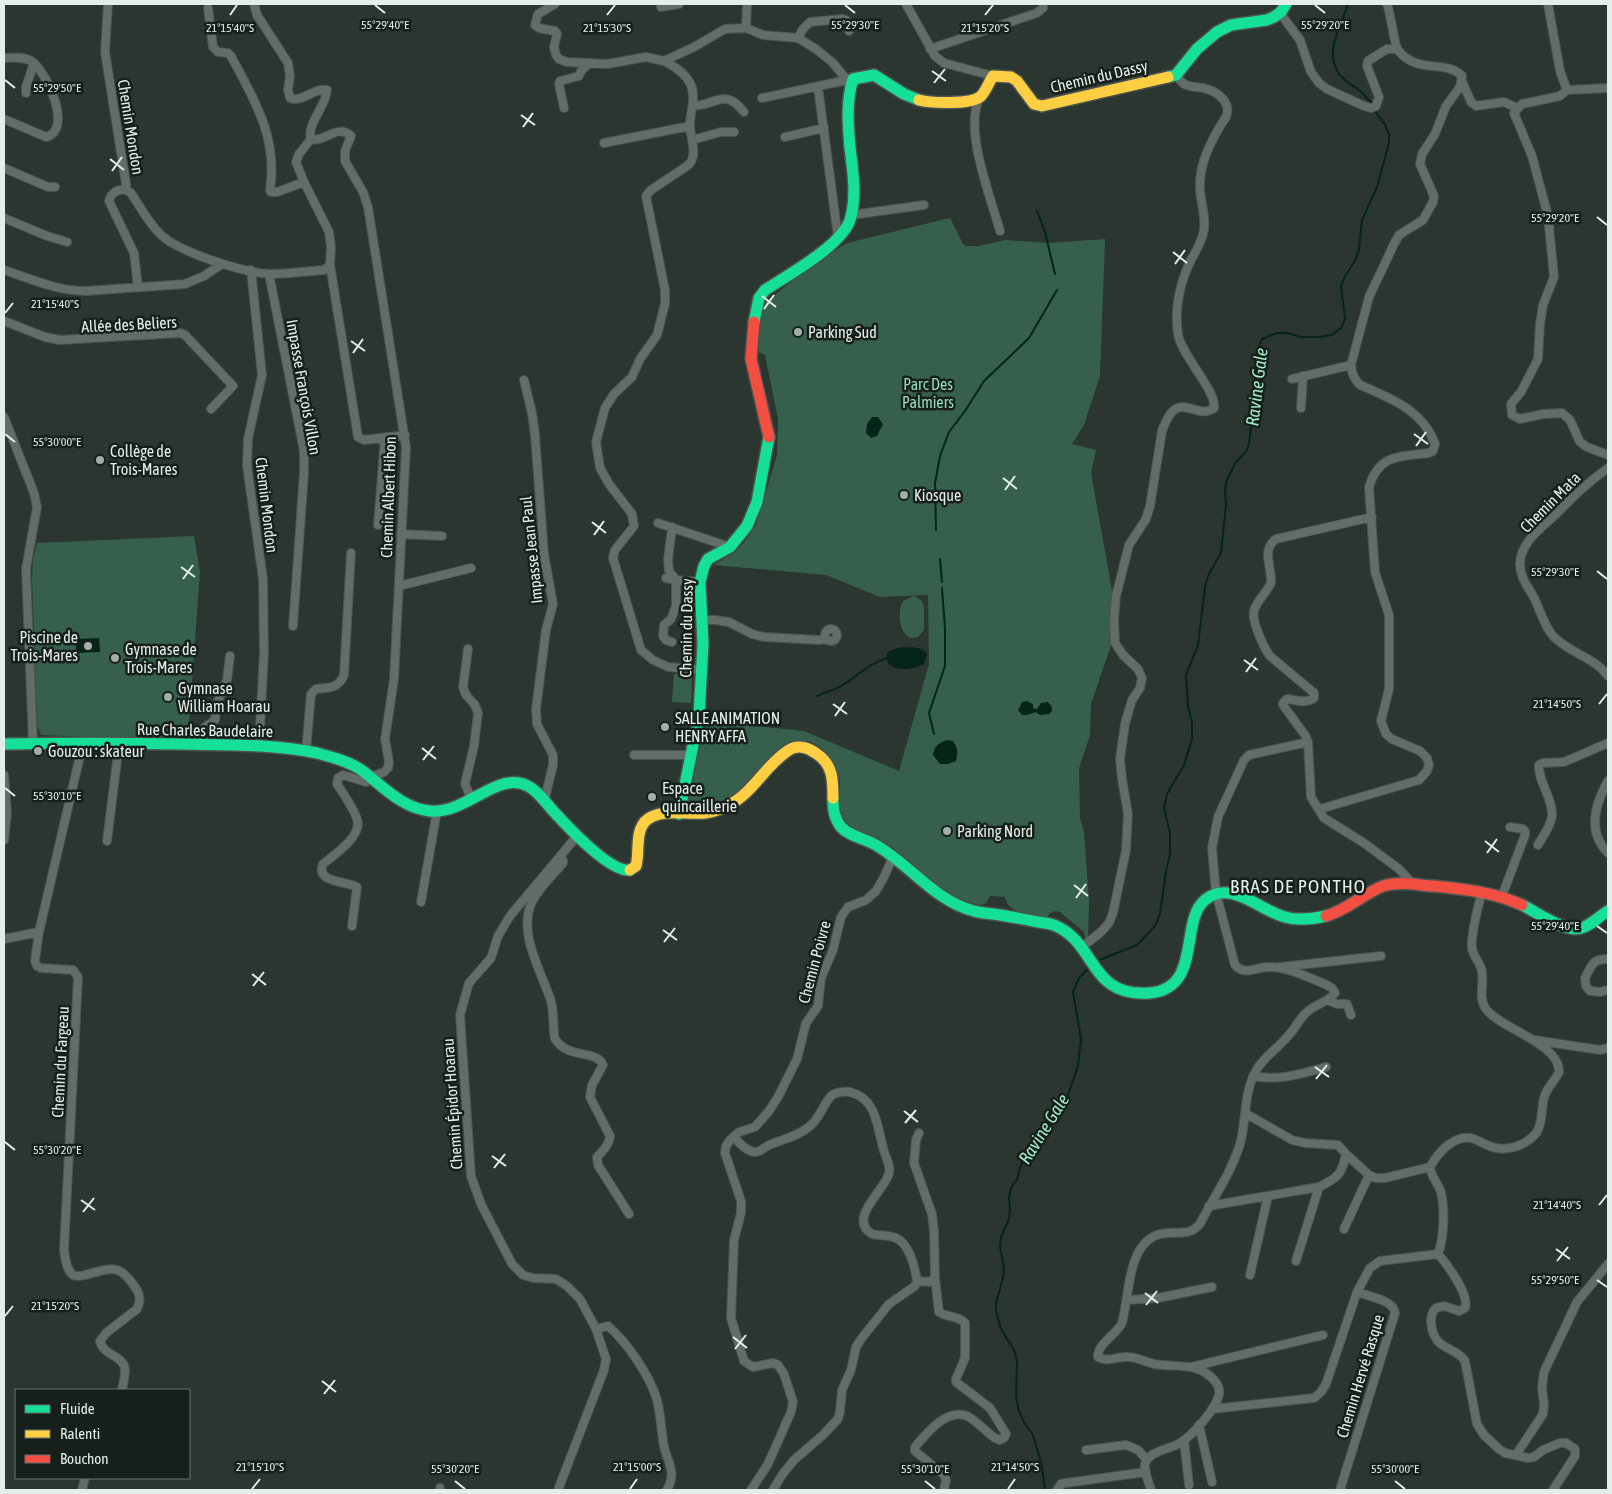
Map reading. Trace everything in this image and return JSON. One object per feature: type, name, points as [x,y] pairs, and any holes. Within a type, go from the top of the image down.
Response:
[{"type":"main road","points":[[1176,75],[1182,64],[1225,26],[1266,20],[1276,16],[1283,9]]},
{"type":"main road","points":[[850,79],[874,75],[905,96],[942,103],[972,100],[980,97],[993,76]]},
{"type":"main road","name":"Chemin du Dassy","points":[[993,76],[1011,77],[1017,81],[1034,104],[1042,106],[1176,75]]},
{"type":"main road","name":"Chemin du Dassy","points":[[679,814],[699,716],[702,670],[700,582],[708,559],[730,547],[747,526],[757,502],[770,439],[751,359],[754,324],[759,298],[765,290],[831,244],[847,227],[851,215],[854,186],[850,137],[850,79]]},
{"type":"main road","name":"Rue Charles Baudelaire","points":[[4,744],[259,745],[284,748],[328,756],[349,763],[413,807],[424,810],[438,811],[457,807],[508,782],[524,783],[578,836],[618,868],[628,870],[634,868],[638,863],[640,833],[643,824],[653,816],[708,813],[735,804],[752,790],[789,750],[795,747],[807,747],[821,755],[830,766],[833,779],[834,812],[839,824],[850,834],[878,845],[932,889],[958,904],[974,911],[1055,925],[1072,935],[1105,981],[1117,989],[1132,992],[1155,993],[1163,991],[1174,983],[1183,969],[1197,910],[1207,898],[1216,893]]},
{"type":"main road","points":[[1216,893],[1224,891],[1233,892],[1278,915],[1292,919],[1311,918],[1344,910],[1370,892],[1392,884],[1413,884],[1482,891],[1502,896],[1574,929],[1585,927],[1608,911]]},
{"type":"street","name":"Chemin Mondon","points":[[108,4],[105,52],[126,190],[131,193],[151,224],[165,239],[173,244],[222,264],[269,274],[324,270],[330,265]]},
{"type":"street","points":[[254,4],[257,15],[288,63],[290,76],[288,90],[290,98],[296,100],[321,89],[327,90],[328,93],[310,132],[311,139],[299,154],[296,162],[328,232],[331,247],[330,265],[358,437],[361,440],[405,434]]},
{"type":"street","points":[[555,4],[538,14],[535,25],[538,28],[555,31],[557,38],[554,47],[559,59],[567,62],[606,64],[646,57],[664,61],[673,65],[690,83],[693,96],[690,126],[693,154],[691,163],[651,190],[646,196],[665,290],[665,304],[657,335],[640,359],[632,377],[614,394],[605,408],[596,442],[600,468],[609,484],[634,517],[634,526],[615,550],[613,558],[641,650],[653,660],[668,666],[702,670]]},
{"type":"street","points":[[661,7],[680,4]]},
{"type":"street","points":[[746,4],[746,28]]},
{"type":"street","points":[[906,4],[935,56],[944,63],[993,76]]},
{"type":"street","points":[[930,49],[1037,13],[1043,8],[1043,4]]},
{"type":"street","points":[[1387,4],[1397,49],[1412,61],[1423,66],[1452,68],[1462,76],[1462,81],[1471,102],[1476,106],[1504,102],[1517,108]]},
{"type":"street","points":[[1548,4],[1557,55],[1567,90]]},
{"type":"street","points":[[208,8],[213,47],[218,52],[228,53],[231,56],[263,119],[271,148],[270,190],[274,192],[304,182]]},
{"type":"street","points":[[1283,9],[1300,40],[1311,72],[1319,83],[1327,89],[1364,106],[1371,108],[1376,106],[1379,97],[1367,66],[1368,62],[1387,50],[1397,49]]},
{"type":"street","points":[[798,38],[810,22],[843,19],[846,20],[849,31]]},
{"type":"street","points":[[664,61],[687,51],[725,29],[746,28],[763,35],[798,38],[816,49],[850,79]]},
{"type":"street","points":[[4,58],[26,58],[34,63],[44,75],[58,106],[55,130],[49,136],[43,136],[4,119]]},
{"type":"street","points":[[26,93],[26,87],[34,63]]},
{"type":"street","points":[[564,108],[560,81],[578,76],[589,63]]},
{"type":"street","points":[[1082,947],[1109,923],[1113,913],[1126,850],[1128,814],[1120,759],[1125,724],[1132,700],[1140,688],[1142,678],[1138,669],[1123,655],[1115,643],[1116,591],[1129,545],[1146,519],[1150,506],[1162,430],[1165,422],[1170,413],[1176,408],[1183,406],[1205,411],[1214,408],[1211,394],[1184,352],[1178,335],[1177,317],[1178,298],[1183,279],[1204,230],[1200,187],[1205,157],[1226,117],[1228,105],[1218,95],[1205,88],[1187,85],[1176,75]]},
{"type":"street","points":[[762,98],[850,79]]},
{"type":"street","points":[[1320,809],[1418,780],[1427,771],[1429,765],[1427,758],[1420,751],[1392,739],[1382,728],[1381,721],[1389,689],[1389,615],[1376,572],[1369,487],[1377,469],[1384,462],[1392,458],[1433,451],[1436,444],[1428,429],[1409,408],[1360,385],[1352,373],[1352,365],[1369,297],[1394,244],[1399,235],[1422,220],[1433,202],[1434,196],[1420,164],[1422,154],[1435,134],[1446,106],[1460,87],[1462,81]]},
{"type":"street","points":[[818,87],[838,237]]},
{"type":"street","points":[[1608,88],[1567,90],[1560,96],[1522,104],[1514,113],[1532,156],[1548,216],[1554,277],[1543,305],[1538,359],[1521,392],[1511,404],[1512,415],[1520,419],[1543,414],[1562,413],[1570,420],[1580,442],[1587,447],[1608,454]]},
{"type":"street","points":[[980,97],[977,102],[974,135],[1000,231]]},
{"type":"street","points":[[692,105],[699,106],[725,98],[734,101],[744,112]]},
{"type":"street","points":[[604,144],[690,126]]},
{"type":"street","points":[[784,137],[824,128]]},
{"type":"street","name":"Chemin Albert Hibon","points":[[311,139],[318,140],[340,131],[351,136],[344,156],[363,192],[368,207],[405,434],[406,446],[394,679],[386,738],[389,765],[384,772],[371,778]]},
{"type":"street","points":[[692,140],[721,132],[734,132]]},
{"type":"street","points":[[4,168],[48,187],[55,186]]},
{"type":"street","points":[[126,190],[116,191],[109,201],[134,253],[138,287]]},
{"type":"street","points":[[851,215],[924,205]]},
{"type":"street","points":[[4,218],[47,236],[67,242]]},
{"type":"street","points":[[4,270],[69,291],[185,284],[204,276],[222,264]]},
{"type":"street","name":"Chemin Mondon","points":[[251,270],[262,375],[248,439],[247,452],[247,466],[263,578],[264,653],[259,745]]},
{"type":"street","name":"Impasse François Villon","points":[[269,274],[304,451],[293,626]]},
{"type":"street","name":"Allée des Beliers","points":[[4,321],[45,337],[60,340],[185,334],[233,386],[211,409]]},
{"type":"street","points":[[1292,379],[1352,365]]},
{"type":"street","points":[[1301,408],[1303,376]]},
{"type":"street","name":"Impasse Jean Paul","points":[[524,380],[535,435],[543,545],[547,578],[553,604],[546,630],[536,709],[537,724],[553,755],[544,802]]},
{"type":"street","points":[[4,417],[34,493],[37,507],[26,568],[33,743]]},
{"type":"street","points":[[378,525],[385,438]]},
{"type":"street","name":"Chemin Mata","points":[[1608,468],[1574,494],[1535,534],[1524,550],[1520,562],[1523,581],[1534,597],[1551,634],[1567,647],[1595,663],[1608,676]]},
{"type":"street","points":[[1372,517],[1276,539],[1267,553],[1271,583],[1256,606],[1253,618],[1265,650],[1314,693],[1314,698],[1311,701],[1287,699],[1283,703],[1284,708],[1305,735],[1308,742],[1311,797],[1328,821],[1364,843],[1399,869],[1413,884]]},
{"type":"street","points":[[658,523],[730,547]]},
{"type":"street","points":[[672,527],[668,565],[669,571],[676,580],[676,606],[674,613],[663,629],[664,639],[672,642]]},
{"type":"street","points":[[401,534],[442,536]]},
{"type":"street","points":[[306,752],[311,694],[316,689],[338,685],[344,675],[351,553]]},
{"type":"street","points":[[399,586],[471,568]]},
{"type":"street","points":[[666,578],[700,582]]},
{"type":"street","points":[[702,620],[729,622],[752,634],[764,637],[826,639]]},
{"type":"street","points":[[468,649],[464,687],[466,695],[475,705],[478,713],[474,746],[465,784],[472,800]]},
{"type":"street","points":[[198,745],[201,730],[215,720],[217,703],[227,680],[230,656]]},
{"type":"street","points":[[1308,742],[1254,753],[1244,760],[1218,817],[1213,838],[1212,848],[1216,893],[1237,968],[1246,971],[1270,966],[1329,986],[1335,991],[1328,1000],[1304,1015],[1287,1038],[1263,1060],[1253,1076],[1247,1096],[1238,1150],[1201,1222],[1193,1231],[1182,1233],[1167,1232],[1147,1241],[1137,1256],[1120,1326],[1099,1349],[1098,1357],[1105,1360],[1131,1357],[1154,1364],[1191,1367],[1323,1335]]},
{"type":"street","name":"Chemin du Fargeau","points":[[83,743],[39,932],[36,961],[37,966],[41,968],[70,969],[78,977],[64,1250],[68,1269],[73,1274],[80,1276],[108,1268],[116,1269],[129,1279],[139,1293],[139,1304],[136,1308],[106,1333],[100,1341],[104,1350],[120,1360],[124,1365],[125,1373],[122,1389]]},
{"type":"street","points":[[1538,845],[1548,828],[1552,815],[1550,803],[1540,776],[1539,765],[1564,762],[1608,744]]},
{"type":"street","points":[[107,841],[119,745]]},
{"type":"street","points":[[634,756],[692,755]]},
{"type":"street","points":[[4,775],[8,812],[4,840]]},
{"type":"street","points":[[352,926],[357,887],[326,878],[322,874],[321,869],[323,864],[349,842],[357,830],[357,818],[337,784],[338,778],[342,775],[366,782],[371,778]]},
{"type":"street","points":[[1608,781],[1599,798],[1596,828],[1599,841],[1608,853]]},
{"type":"street","points":[[421,902],[438,811]]},
{"type":"street","points":[[1502,896],[1525,835],[1523,829],[1510,827]]},
{"type":"street","name":"Chemin Épidor Hoarau","points":[[558,1490],[604,1370],[606,1359],[596,1329],[580,1299],[567,1286],[556,1279],[533,1278],[523,1275],[512,1264],[481,1204],[471,1176],[460,1015],[466,989],[472,978],[491,958],[498,936],[510,916],[578,836]]},
{"type":"street","name":"Chemin Poivre","points":[[735,1137],[739,1132],[755,1127],[778,1097],[797,1059],[804,1027],[818,1006],[821,978],[833,950],[841,916],[848,907],[866,900],[876,891],[893,856]]},
{"type":"street","points":[[560,858],[563,860],[563,863],[532,901],[528,918],[530,945],[554,1010],[553,1034],[555,1039],[571,1052],[600,1059],[603,1065],[592,1085],[590,1097],[610,1136],[610,1141],[597,1158],[598,1165],[629,1214]]},
{"type":"street","points":[[1482,891],[1471,942],[1473,952],[1482,971],[1482,1000],[1487,1012],[1533,1040],[1546,1050],[1560,1068],[1544,1097],[1541,1120],[1536,1132],[1525,1143],[1510,1148],[1492,1147],[1471,1138],[1462,1138],[1454,1141],[1437,1155],[1430,1167],[1442,1199],[1442,1239],[1438,1254],[1466,1297],[1467,1305],[1459,1311],[1444,1306],[1436,1308],[1431,1315],[1433,1333],[1443,1347],[1458,1354],[1465,1362],[1475,1420],[1481,1432],[1499,1449],[1505,1453],[1525,1458],[1534,1457],[1546,1449],[1563,1442],[1575,1449],[1575,1456],[1553,1490]]},
{"type":"street","points":[[4,939],[39,932]]},
{"type":"street","points":[[1278,968],[1381,956]]},
{"type":"street","points":[[1608,959],[1599,959],[1594,962],[1585,978],[1586,986],[1590,991],[1600,992],[1608,990]]},
{"type":"street","points":[[1328,1000],[1337,1004],[1347,1004],[1351,1015]]},
{"type":"street","points":[[1533,1040],[1600,1050],[1608,1048]]},
{"type":"street","points":[[1253,1076],[1281,1078],[1326,1067]]},
{"type":"street","points":[[751,1490],[768,1464],[791,1412],[793,1402],[784,1374],[778,1365],[773,1363],[753,1367],[744,1361],[731,1318],[734,1240],[741,1213],[741,1201],[725,1153],[726,1146],[735,1137],[746,1149],[758,1151],[793,1136],[811,1126],[830,1098],[837,1093],[849,1092],[866,1100],[875,1114],[890,1168],[887,1182],[867,1207],[864,1222],[868,1232],[872,1234],[891,1236],[901,1240],[908,1251],[917,1281],[915,1286],[889,1304],[856,1347],[852,1370],[842,1390],[838,1419],[823,1436],[794,1460],[773,1490]]},
{"type":"street","points":[[1245,1113],[1292,1140],[1305,1143],[1335,1144],[1342,1148],[1369,1175],[1376,1178],[1385,1178],[1430,1167]]},
{"type":"street","points":[[919,1133],[916,1140],[914,1163],[932,1214],[935,1278],[939,1312],[943,1315],[959,1318],[965,1323],[965,1358],[956,1382],[990,1408],[1006,1434],[1000,1440],[995,1438],[967,1416],[956,1415],[934,1426],[915,1447],[915,1451],[944,1475],[946,1480],[944,1490]]},
{"type":"street","points":[[1209,1206],[1319,1187],[1332,1181],[1339,1174],[1346,1154]]},
{"type":"street","points":[[1344,1229],[1369,1175]]},
{"type":"street","points":[[1296,1261],[1319,1187]]},
{"type":"street","points":[[1250,1275],[1268,1196]]},
{"type":"street","points":[[1212,1409],[1318,1396],[1326,1384],[1357,1292],[1370,1268],[1376,1262],[1438,1254]]},
{"type":"street","points":[[1516,1455],[1543,1414],[1542,1391],[1544,1372],[1577,1302],[1608,1264]]},
{"type":"street","points":[[917,1281],[930,1282],[935,1278]]},
{"type":"street","points":[[1126,1300],[1158,1298],[1212,1287]]},
{"type":"street","name":"Chemin Hervé Rasque","points":[[1340,1490],[1394,1313],[1390,1305],[1357,1292]]},
{"type":"street","points":[[596,1329],[608,1326],[621,1339],[652,1387],[671,1468],[671,1482],[667,1490]]},
{"type":"street","points":[[1151,1490],[1145,1466],[1147,1460],[1154,1454],[1184,1440],[1199,1425],[1219,1397],[1220,1391],[1218,1386],[1210,1377],[1191,1367]]},
{"type":"street","points":[[1199,1425],[1212,1482]]},
{"type":"street","points":[[1184,1440],[1189,1485]]},
{"type":"street","points":[[1086,1450],[1126,1445],[1138,1450],[1147,1460]]},
{"type":"street","points":[[1057,1490],[1061,1484],[1066,1482],[1146,1472]]},
{"type":"green space","name":"Parc Des Palmiers","points":[[950,218],[963,244],[966,246],[979,246],[1005,240],[1049,243],[1105,239],[1100,376],[1084,425],[1072,444],[1096,450],[1091,473],[1113,596],[1112,642],[1091,704],[1090,735],[1079,768],[1080,818],[1084,831],[1089,901],[1088,938],[1085,938],[1084,932],[1060,912],[1052,912],[1046,918],[1027,915],[1015,910],[1007,903],[1005,897],[990,896],[986,903],[980,905],[955,896],[886,843],[852,827],[844,820],[840,809],[839,775],[824,751],[813,743],[807,741],[796,742],[751,786],[726,803],[700,806],[688,804],[705,721],[804,731],[899,771],[929,664],[928,595],[880,597],[826,575],[714,565],[735,552],[756,525],[777,455],[778,419],[765,355],[758,352],[760,317],[764,303],[818,261],[847,243]]},
{"type":"green space","name":"Gymnase de Trois-Mares","points":[[194,536],[200,572],[188,736],[181,736],[175,740],[41,735],[37,725],[32,578],[33,560],[37,543]]},
{"type":"green space","points":[[914,596],[921,600],[924,606],[924,630],[918,637],[910,638],[901,627],[900,611],[903,601]]},
{"type":"green space","points":[[674,674],[692,675],[691,703],[672,702]]},
{"type":"shaded area","points":[[872,417],[878,417],[883,424],[877,436],[871,438],[866,433],[867,424]]},
{"type":"shaded area","name":"Piscine de Trois-Mares","points":[[99,638],[100,652],[76,653],[76,639]]},
{"type":"shaded area","points":[[901,647],[916,648],[925,652],[927,655],[924,664],[907,669],[895,668],[890,665],[886,655],[889,651]]},
{"type":"shaded area","points":[[1027,701],[1033,704],[1033,708],[1037,709],[1041,703],[1048,702],[1052,707],[1052,711],[1049,714],[1040,715],[1036,712],[1022,715],[1018,710],[1022,702]]},
{"type":"shaded area","points":[[947,740],[953,741],[956,746],[956,761],[940,764],[933,755],[934,749],[937,745]]},
{"type":"waterway","name":"Ravine Gale","points":[[1348,4],[1333,46],[1334,63],[1342,77],[1373,104]]},
{"type":"waterway","name":"Ravine Gale","points":[[1097,961],[1137,945],[1155,926],[1160,914],[1170,854],[1170,833],[1164,808],[1167,794],[1184,765],[1192,739],[1192,722],[1188,706],[1186,675],[1198,645],[1208,576],[1221,553],[1226,505],[1226,483],[1235,463],[1246,452],[1249,443],[1257,394],[1258,348],[1262,339],[1276,333],[1287,333],[1301,337],[1318,337],[1332,335],[1341,328],[1345,319],[1341,286],[1355,261],[1359,249],[1362,220],[1377,187],[1389,143],[1389,135],[1385,125],[1375,111]]},
{"type":"waterway","points":[[1037,211],[1045,232],[1055,274]]},
{"type":"waterway","points":[[936,530],[935,483],[940,456],[949,432],[984,381],[1029,338],[1057,290]]},
{"type":"waterway","points":[[940,559],[942,582]]},
{"type":"waterway","points":[[934,734],[929,713],[945,666],[942,588]]},
{"type":"waterway","points":[[817,696],[840,687],[869,666],[887,658]]},
{"type":"waterway","name":"Ravine Gale","points":[[1045,1490],[1042,1466],[1033,1435],[1019,1411],[1016,1397],[1017,1360],[1014,1350],[1001,1329],[996,1311],[1004,1268],[1000,1247],[1001,1237],[1009,1219],[1011,1188],[1017,1179],[1024,1156],[1042,1137],[1060,1109],[1068,1095],[1078,1066],[1081,1039],[1073,992],[1079,978],[1087,970]]},
{"type":"traffic: fast","points":[[1168,77],[1176,75],[1197,49],[1217,32],[1231,25],[1267,20],[1281,12],[1286,4]]},
{"type":"traffic: fast","points":[[754,322],[759,298],[765,290],[825,250],[845,230],[850,220],[854,184],[848,113],[853,79],[874,75],[904,94],[919,100]]},
{"type":"traffic: fast","points":[[679,814],[699,716],[703,644],[700,582],[708,559],[730,547],[747,526],[757,502],[769,437]]},
{"type":"traffic: fast","points":[[4,744],[115,743],[267,746],[300,750],[317,753],[350,764],[360,769],[401,801],[430,811],[454,807],[498,786],[509,783],[525,784],[535,791],[570,829],[591,848],[612,864],[622,869],[630,870]]},
{"type":"traffic: fast","points":[[833,798],[835,817],[844,830],[887,852],[946,899],[976,912],[1056,926],[1069,934],[1104,978],[1115,987],[1129,992],[1149,993],[1166,989],[1177,980],[1184,967],[1197,910],[1205,900],[1215,894],[1235,894],[1275,913],[1295,919],[1326,916]]},
{"type":"traffic: fast","points":[[1522,905],[1559,925],[1574,929],[1588,925],[1608,911]]},
{"type":"traffic: slow","points":[[919,100],[960,102],[976,99],[983,94],[993,76],[1011,77],[1017,81],[1034,104],[1042,106],[1168,77]]},
{"type":"traffic: slow","points":[[630,870],[636,866],[639,835],[644,823],[648,819],[668,813],[705,813],[716,811],[736,801],[752,787],[773,763],[792,748],[800,747],[811,750],[822,758],[831,773],[833,798]]},
{"type":"traffic: jam","points":[[754,322],[751,359],[769,437]]},
{"type":"traffic: jam","points":[[1326,916],[1341,910],[1376,889],[1395,884],[1456,888],[1500,897],[1522,905]]},
{"type":"place","name":"Parking Sud","points":[[798,332]]},
{"type":"place","name":"Collège de Trois-Mares","points":[[100,460]]},
{"type":"place","name":"Kiosque","points":[[904,495]]},
{"type":"place","name":"Piscine de Trois-Mares","points":[[88,646]]},
{"type":"place","name":"Gymnase de Trois-Mares","points":[[115,658]]},
{"type":"place","name":"Gymnase William Hoarau","points":[[168,697]]},
{"type":"place","name":"SALLE ANIMATION HENRY AFFA","points":[[665,727]]},
{"type":"place","name":"Gouzou : skateur","points":[[38,751]]},
{"type":"place","name":"Espace quincaillerie","points":[[652,797]]},
{"type":"place","name":"Parking Nord","points":[[947,831]]},
{"type":"district","name":"BRAS DE PONTHO","points":[[1298,886]]}]
